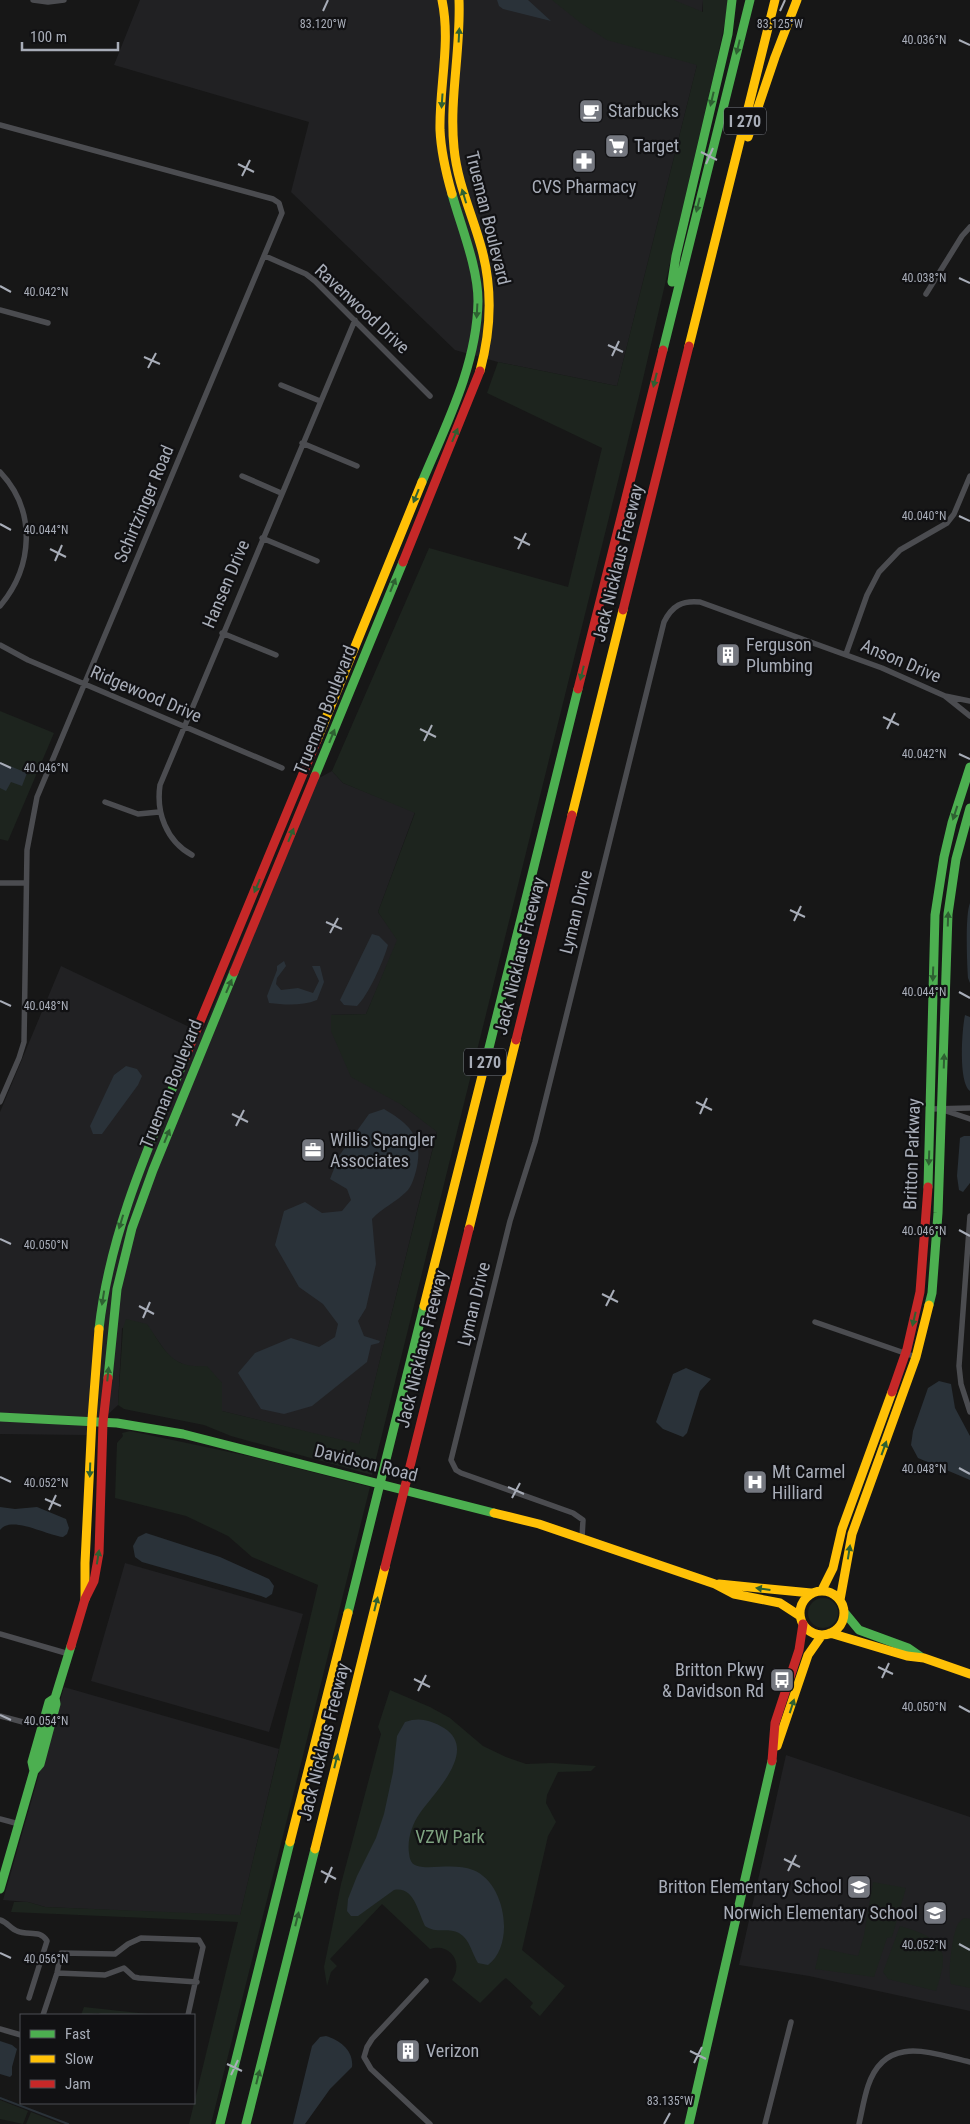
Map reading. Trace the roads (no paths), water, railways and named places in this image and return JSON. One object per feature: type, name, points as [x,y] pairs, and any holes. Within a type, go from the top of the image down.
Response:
[{"type":"main road","name":"Trueman Boulevard","points":[[85,1600],[83,1579],[87,1543],[90,1421],[98,1328],[120,1224],[138,1171],[449,416],[468,366],[474,343],[478,300],[472,262],[444,168],[440,130],[446,43],[446,20],[442,0]]},
{"type":"main road","name":"Trueman Boulevard","points":[[85,1600],[94,1580],[99,1553],[103,1422],[117,1289],[132,1228],[157,1162],[476,385],[484,359],[489,323],[490,298],[488,278],[485,258],[456,164],[452,130],[459,38],[459,0]]},
{"type":"main road","points":[[659,362],[676,256],[728,34],[732,0]]},
{"type":"main road","name":"Jack Nicklaus Freeway","points":[[220,2124],[750,0]]},
{"type":"main road","name":"Jack Nicklaus Freeway","points":[[246,2124],[775,0]]},
{"type":"main road","points":[[715,242],[774,57],[797,0]]},
{"type":"main road","name":"Britton Parkway","points":[[822,1590],[832,1568],[850,1506],[906,1353],[920,1292],[927,1216],[935,916],[944,857],[952,823],[970,767]]},
{"type":"main road","name":"Britton Parkway","points":[[840,1600],[852,1534],[916,1357],[932,1294],[938,1213],[948,914],[956,859],[970,808]]},
{"type":"main road","name":"Davidson Road","points":[[0,1417],[136,1425],[183,1434],[435,1497],[582,1538],[715,1584],[734,1594],[780,1603],[802,1620]]},
{"type":"main road","name":"Davidson Road","points":[[715,1584],[811,1593]]},
{"type":"main road","points":[[688,2124],[774,1751],[775,1723],[799,1650],[803,1601],[811,1593],[822,1590],[835,1594],[840,1600],[844,1613],[859,1630],[908,1648],[924,1658]]},
{"type":"main road","points":[[0,1889],[34,1771],[32,1762],[49,1702],[55,1698],[85,1600]]},
{"type":"main road","points":[[774,1751],[786,1726],[806,1659],[813,1645],[840,1625],[844,1613]]},
{"type":"main road","points":[[802,1620],[808,1630],[855,1639],[907,1656],[924,1658],[970,1674]]},
{"type":"street","points":[[33,0],[48,2],[64,0]]},
{"type":"street","name":"Schirtzinger Road","points":[[0,125],[273,199],[281,206],[282,216],[37,798],[27,841],[24,1042],[0,1102]]},
{"type":"street","points":[[926,294],[962,236],[970,227]]},
{"type":"street","name":"Ravenwood Drive","points":[[266,256],[310,278],[355,320],[430,396]]},
{"type":"street","points":[[0,310],[48,323]]},
{"type":"street","name":"Hansen Drive","points":[[192,855],[170,835],[159,812],[160,784],[355,320]]},
{"type":"street","points":[[281,384],[320,401]]},
{"type":"street","points":[[302,443],[357,466]]},
{"type":"street","points":[[0,472],[12,487],[18,499],[26,523],[27,537],[27,550],[21,573],[15,586],[0,606]]},
{"type":"street","points":[[242,476],[281,493]]},
{"type":"street","points":[[846,654],[867,595],[879,572],[900,550],[947,523],[954,514],[970,476]]},
{"type":"street","points":[[262,538],[317,561]]},
{"type":"street","name":"Lyman Drive","points":[[582,1538],[583,1520],[574,1513],[462,1473],[456,1470],[450,1460],[510,1221],[535,1142],[664,622],[669,612],[678,604],[688,601],[700,602],[846,654]]},
{"type":"street","points":[[222,633],[276,655]]},
{"type":"street","name":"Ridgewood Drive","points":[[0,645],[28,660],[282,768]]},
{"type":"street","name":"Anson Drive","points":[[846,654],[944,696],[970,701]]},
{"type":"street","name":"Anson Drive","points":[[944,696],[970,716]]},
{"type":"street","points":[[105,802],[138,814],[159,812]]},
{"type":"street","points":[[0,883],[26,883]]},
{"type":"street","points":[[931,1109],[970,1108]]},
{"type":"street","points":[[942,1110],[970,1119]]},
{"type":"street","points":[[970,1216],[959,1366],[961,1384],[970,1412]]},
{"type":"street","points":[[815,1322],[916,1357]]},
{"type":"street","points":[[0,1634],[69,1654]]},
{"type":"street","points":[[0,1716],[23,1722]]},
{"type":"street","points":[[0,1819],[20,1824]]},
{"type":"street","points":[[0,1920],[17,1931],[39,1934],[47,1941],[29,1998]]},
{"type":"street","points":[[43,2014],[57,1973],[61,1953],[115,1954],[141,1938],[199,1940],[203,1947],[197,1982],[188,2014]]},
{"type":"street","points":[[57,1973],[105,1976],[124,1968],[134,1977],[139,1978],[197,1982]]},
{"type":"street","points":[[426,1981],[372,2039],[364,2057],[371,2069],[430,2124]]},
{"type":"street","points":[[766,2124],[791,2022]]},
{"type":"street","points":[[0,2029],[20,2035]]},
{"type":"street","points":[[859,2124],[868,2086],[878,2065],[887,2057],[898,2052],[915,2050],[970,2062]]},
{"type":"waterway","points":[[0,2098],[68,2124]]},
{"type":"place","name":"Starbucks","points":[[591,111]]},
{"type":"place","name":"Target","points":[[617,146]]},
{"type":"place","name":"CVS Pharmacy","points":[[584,161]]},
{"type":"place","name":"Ferguson Plumbing","points":[[728,655]]},
{"type":"place","name":"Willis Spangler Associates","points":[[313,1150]]},
{"type":"place","name":"Mt Carmel Hilliard","points":[[755,1482]]},
{"type":"place","name":"Britton Pkwy & Davidson Rd","points":[[782,1680]]},
{"type":"place","name":"Britton Elementary School","points":[[859,1887]]},
{"type":"place","name":"Norwich Elementary School","points":[[935,1913]]},
{"type":"place","name":"Verizon","points":[[408,2051]]},
{"type":"park label","name":"VZW Park","points":[[450,1837]]}]
